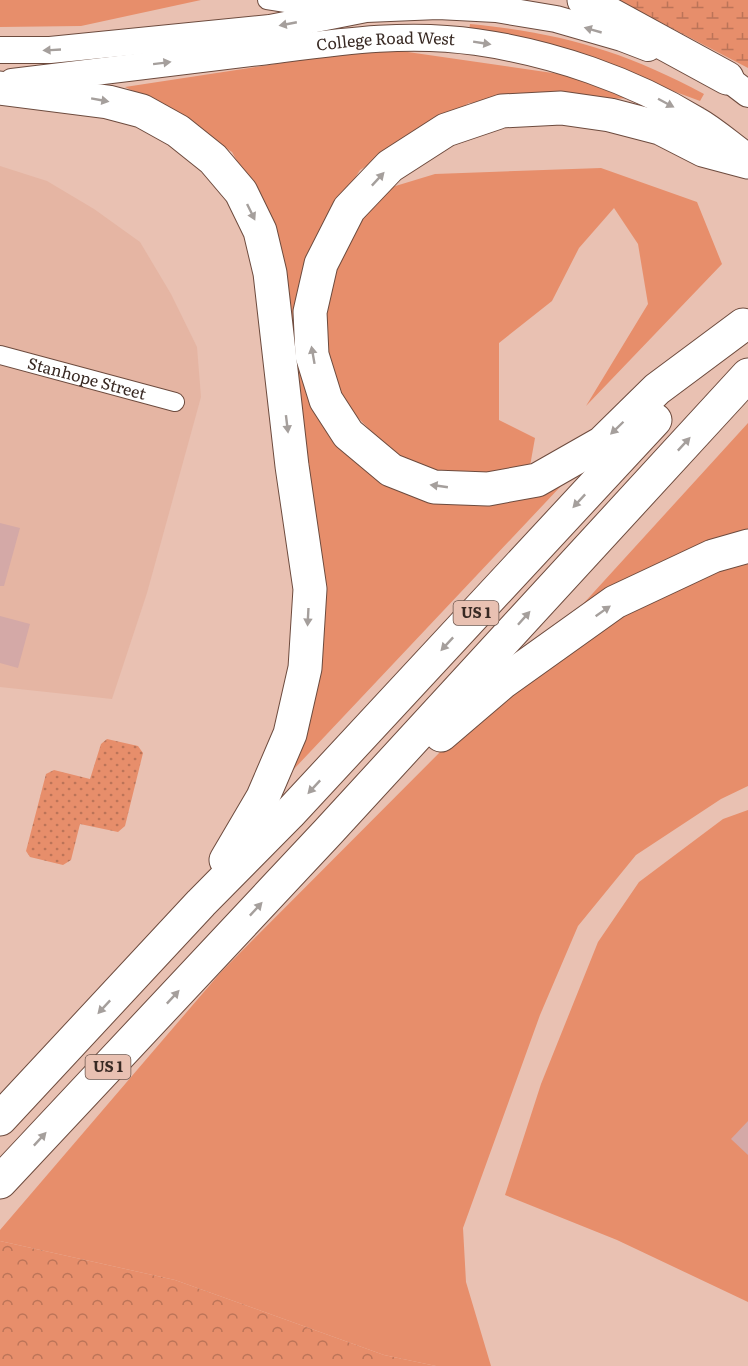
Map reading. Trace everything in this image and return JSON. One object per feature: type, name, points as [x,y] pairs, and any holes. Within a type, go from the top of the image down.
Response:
[{"type":"highway","points":[[584,0],[737,86]]},
{"type":"highway","points":[[0,88],[108,102],[142,111],[178,131],[213,159],[241,192],[260,231],[270,273],[292,466],[310,589],[305,668],[290,735],[263,797],[201,903]]},
{"type":"highway","points":[[746,323],[657,389],[602,443],[537,480],[488,489],[434,487],[391,470],[348,434],[326,400],[312,355],[310,312],[321,264],[349,209],[390,166],[446,130],[457,126],[502,111],[561,108],[610,115],[660,128],[703,150],[748,162]]},
{"type":"highway","name":"US 1","points":[[0,1119],[201,903],[289,814],[746,323]]},
{"type":"highway","name":"US 1","points":[[0,1182],[328,832],[748,375]]},
{"type":"highway","points":[[328,832],[503,682],[615,602],[713,556],[748,546]]},
{"type":"street","points":[[267,0],[366,9]]},
{"type":"street","name":"College Road West","points":[[0,50],[50,50],[270,28],[366,9],[438,6],[496,9],[556,19],[622,38],[737,86]]},
{"type":"street","name":"College Road West","points":[[0,83],[348,41],[411,38],[475,42],[554,59],[623,83],[699,120],[748,157]]},
{"type":"street","name":"Stanhope Street","points":[[0,355],[175,402]]},
{"type":"shaded area","points":[[0,166],[47,181],[94,209],[140,242],[171,294],[197,347],[201,397],[147,593],[112,699],[0,687]]},
{"type":"green space","points":[[0,0],[201,0],[81,26],[0,27]]},
{"type":"green space","points":[[618,0],[748,0],[748,68]]},
{"type":"green space","points":[[470,24],[533,33],[591,46],[646,66],[704,94],[700,101],[657,85],[469,31]]},
{"type":"green space","points":[[380,48],[580,77],[636,98],[469,103],[360,170],[317,240],[321,412],[460,499],[561,486],[277,787],[314,681],[274,228],[232,152],[165,107],[125,87]]},
{"type":"green space","points":[[601,168],[697,202],[722,264],[586,406],[648,304],[638,244],[614,208],[579,248],[552,301],[499,343],[499,420],[535,438],[530,466],[460,476],[400,461],[332,391],[323,282],[379,191],[435,174]]},
{"type":"green space","points":[[748,423],[748,537],[713,545],[583,604]]},
{"type":"green space","points":[[748,555],[748,786],[721,799],[636,855],[578,926],[540,1015],[463,1228],[466,1282],[491,1366],[436,1366],[384,1355],[175,1280],[0,1241],[0,1230],[221,972],[461,731],[636,605]]},
{"type":"green space","points":[[107,739],[138,746],[143,753],[125,826],[118,832],[80,824],[71,860],[63,865],[30,857],[26,851],[46,774],[54,770],[90,779],[101,744]]},
{"type":"green space","points":[[748,810],[748,1302],[617,1240],[505,1195],[541,1084],[598,942],[639,882],[723,819]]},
{"type":"green space","points":[[0,1241],[175,1280],[384,1355],[436,1366],[0,1366]]},
{"type":"building","points":[[0,523],[20,528],[4,586],[0,586]]},
{"type":"building","points":[[0,616],[30,624],[18,668],[0,663]]},
{"type":"building","points":[[748,1121],[748,1155],[731,1139]]}]
